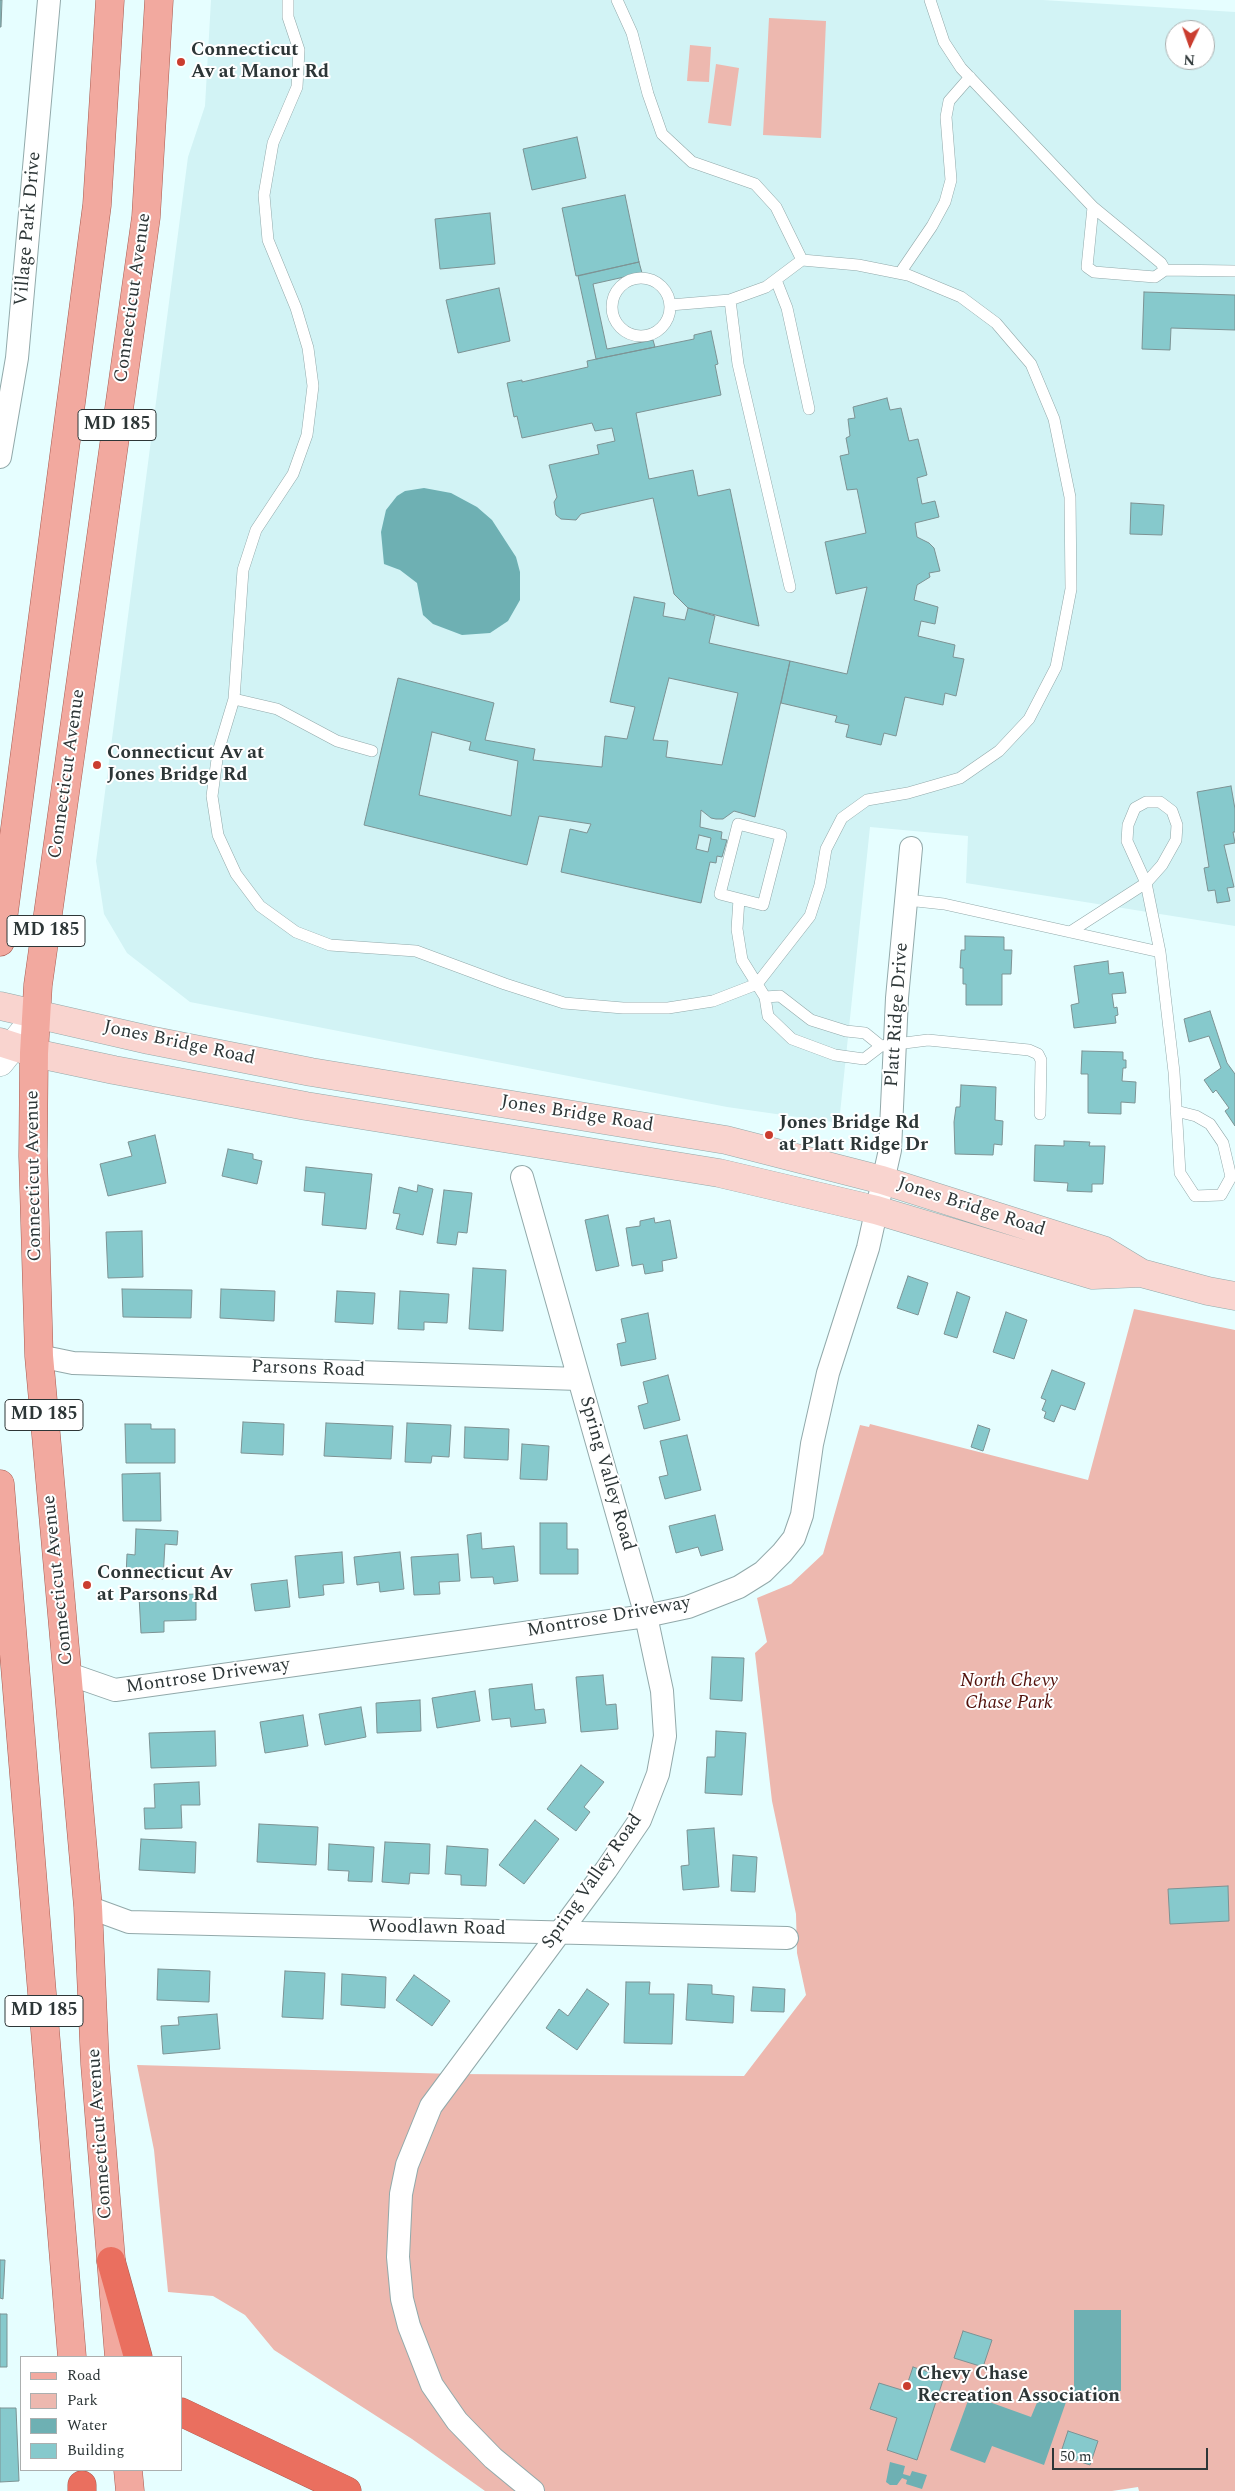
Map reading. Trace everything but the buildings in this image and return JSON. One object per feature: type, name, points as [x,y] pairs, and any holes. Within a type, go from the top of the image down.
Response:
[{"type":"highway","points":[[111,2261],[138,2356]]},
{"type":"highway","points":[[182,2412],[347,2491]]},
{"type":"main road","name":"MD 185","points":[[0,942],[98,205],[110,0]]},
{"type":"main road","name":"Connecticut Avenue","points":[[119,2356],[95,2064],[88,1908],[69,1674],[63,1637],[39,1356],[33,1156],[12,1051],[37,1014],[38,985],[146,217],[158,0]]},
{"type":"main road","name":"Jones Bridge Road","points":[[0,1006],[149,1040],[311,1072],[726,1140],[882,1180],[1103,1250],[1141,1273],[1208,1291],[1235,1296]]},
{"type":"main road","name":"Jones Bridge Road","points":[[12,1051],[306,1106],[719,1173],[876,1210],[1093,1275],[1141,1273]]},
{"type":"main road","name":"MD 185","points":[[0,1484],[8,1657],[72,2356]]},
{"type":"main road","points":[[128,2471],[130,2491]]},
{"type":"street","name":"Village Park Drive","points":[[0,457],[17,358],[49,0]]},
{"type":"street","name":"Platt Ridge Drive","points":[[876,1210],[890,1150],[888,1046],[897,998],[912,848]]},
{"type":"street","name":"Spring Valley Road","points":[[522,1177],[646,1616],[662,1691],[665,1736],[658,1774],[640,1820],[431,2106],[407,2164],[401,2194],[398,2230],[402,2299],[409,2326],[432,2385],[457,2421],[493,2458],[533,2491]]},
{"type":"street","name":"Montrose Driveway","points":[[69,1674],[114,1690],[646,1616],[688,1607],[739,1587],[763,1572],[794,1538],[802,1515],[812,1444],[828,1373],[868,1248],[876,1210]]},
{"type":"street","name":"Parsons Road","points":[[39,1356],[73,1363],[578,1378]]},
{"type":"street","name":"Woodlawn Road","points":[[88,1908],[129,1922],[787,1938]]},
{"type":"lane","points":[[288,0],[288,17],[299,50],[297,88],[273,143],[264,196],[268,240],[296,308],[308,348],[313,386],[307,435],[293,474],[256,530],[243,570],[234,698],[218,752],[212,796],[218,835],[236,874],[260,906],[296,932],[330,945],[416,951],[505,984],[564,1003],[623,1008],[668,1008],[713,1002],[757,984],[810,916],[820,885],[826,849],[842,818],[867,800],[908,793],[960,778],[991,757],[1029,719],[1056,667],[1071,588],[1070,497],[1054,419],[1031,364],[996,323],[961,297],[900,273],[858,265],[802,260],[766,287],[730,300],[670,305]]},
{"type":"lane","points":[[617,0],[632,33],[648,94],[662,134],[692,162],[756,184],[776,207],[802,260]]},
{"type":"lane","points":[[930,0],[944,42],[970,76],[1093,207],[1161,263],[1165,270]]},
{"type":"lane","points":[[900,273],[932,226],[945,202],[950,180],[946,117],[949,101],[970,76]]},
{"type":"lane","points":[[1093,207],[1087,268],[1094,272],[1155,277],[1165,270],[1235,271]]},
{"type":"lane","points":[[638,278],[656,282],[668,296],[670,305],[669,315],[665,324],[658,331],[639,336],[621,329],[612,312],[615,293],[621,286],[638,278]]},
{"type":"lane","points":[[776,280],[787,308],[809,409]]},
{"type":"lane","points":[[730,300],[738,364],[790,587]]},
{"type":"lane","points":[[234,698],[277,710],[337,741],[372,751]]},
{"type":"lane","points":[[1070,932],[1146,883],[1170,854],[1176,840],[1177,825],[1172,811],[1160,802],[1146,802],[1135,808],[1128,825],[1127,841],[1146,883],[1160,952],[1176,1110],[1180,1173],[1195,1196],[1221,1196],[1231,1177],[1223,1143],[1210,1124],[1196,1116],[1176,1110]]},
{"type":"lane","points":[[738,824],[781,835],[763,905],[739,899],[720,894],[738,824]]},
{"type":"lane","points":[[739,899],[737,929],[742,960],[765,997],[768,1016],[792,1039],[835,1055],[864,1059],[888,1046],[928,1040],[1029,1050],[1038,1054],[1041,1060],[1040,1114]]},
{"type":"lane","points":[[906,900],[944,904],[1160,952]]},
{"type":"lane","points":[[765,997],[780,996],[811,1020],[846,1031],[865,1033],[888,1046]]},
{"type":"shaded area","points":[[211,0],[1043,0],[1235,12],[1235,926],[966,883],[968,836],[870,827],[839,1123],[727,1107],[190,1002],[127,953],[104,914],[96,861],[188,157],[205,106]]},
{"type":"green space","points":[[769,18],[826,21],[821,138],[763,135]]},
{"type":"green space","points":[[690,45],[711,47],[709,82],[687,81]]},
{"type":"green space","points":[[716,64],[739,68],[731,126],[708,123]]},
{"type":"green space","name":"North Chevy Chase Park","points":[[1134,1309],[1235,1330],[1235,2491],[1139,2491],[1138,2487],[1112,2491],[485,2491],[412,2439],[274,2350],[245,2315],[213,2296],[168,2292],[154,2150],[137,2065],[455,2074],[744,2076],[806,1995],[797,1953],[796,1914],[772,1801],[755,1653],[767,1642],[757,1598],[791,1584],[823,1554],[860,1425],[869,1427],[870,1424],[1088,1480]]},
{"type":"water","points":[[424,488],[451,493],[477,507],[492,520],[516,557],[520,572],[520,600],[508,621],[490,633],[462,635],[433,624],[423,615],[417,583],[400,570],[384,564],[381,532],[386,510],[397,496],[405,491]]},
{"type":"water","points":[[1074,2310],[1121,2310],[1121,2391],[1074,2392]]},
{"type":"water","points":[[1041,2393],[1066,2402],[1044,2465],[992,2446],[985,2463],[950,2450],[970,2395],[1031,2417]]},
{"type":"water","points":[[890,2462],[905,2466],[903,2474],[910,2476],[912,2471],[927,2475],[922,2489],[906,2484],[907,2480],[902,2478],[897,2485],[890,2485],[886,2482]]},
{"type":"place","name":"Connecticut Av at Manor Rd","points":[[181,62]]},
{"type":"place","name":"Connecticut Av at Jones Bridge Rd","points":[[97,765]]},
{"type":"place","name":"Jones Bridge Rd at Platt Ridge Dr","points":[[769,1135]]},
{"type":"place","name":"Connecticut Av at Parsons Rd","points":[[87,1585]]},
{"type":"place","name":"Chevy Chase Recreation Association","points":[[907,2386]]}]
